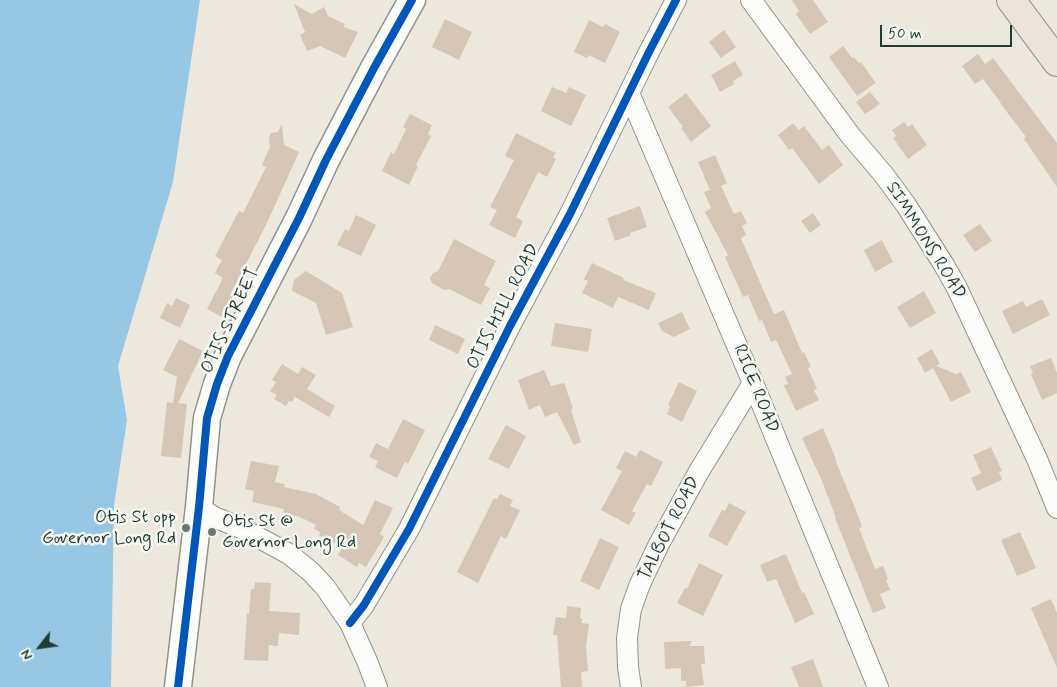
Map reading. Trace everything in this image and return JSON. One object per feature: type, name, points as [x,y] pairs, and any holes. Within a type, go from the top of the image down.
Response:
[{"type":"main road","points":[[1011,0],[1057,62]]},
{"type":"street","name":"OTIS STREET","points":[[178,687],[206,418],[217,384],[228,356],[299,218],[326,160],[412,0]]},
{"type":"street","name":"OTIS HILL ROAD","points":[[350,623],[364,605],[409,529],[510,326],[570,214],[676,0]]},
{"type":"street","name":"SIMMONS ROAD","points":[[750,0],[850,135],[906,205],[944,265],[957,288],[1037,459],[1057,508]]},
{"type":"street","name":"RICE ROAD","points":[[629,93],[753,383],[878,687]]},
{"type":"street","name":"TALBOT ROAD","points":[[631,687],[627,638],[631,609],[640,584],[659,544],[698,473],[753,383]]},
{"type":"street","points":[[198,507],[214,517],[242,528],[289,554],[311,572],[325,587],[350,623],[376,687]]},
{"type":"water","points":[[0,0],[200,0],[173,182],[118,366],[127,420],[114,505],[111,687],[0,687]]},
{"type":"building","points":[[792,0],[813,0],[828,22],[810,34],[796,14],[799,11]]},
{"type":"building","points":[[294,4],[312,14],[324,7],[328,16],[345,24],[343,27],[358,32],[345,58],[320,46],[307,51],[300,35],[305,32]]},
{"type":"building","points":[[445,19],[472,32],[459,60],[432,47]]},
{"type":"building","points":[[589,20],[603,27],[605,24],[620,32],[605,63],[589,55],[587,58],[574,52]]},
{"type":"building","points":[[724,30],[736,47],[721,58],[709,42]]},
{"type":"building","points":[[843,46],[852,58],[854,57],[859,63],[861,62],[876,83],[857,96],[829,57]]},
{"type":"building","points":[[978,54],[985,64],[993,58],[1057,143],[1057,187],[1024,139],[1026,137],[983,79],[975,84],[962,66]]},
{"type":"building","points":[[735,61],[743,75],[733,81],[734,84],[720,92],[711,75]]},
{"type":"building","points":[[552,87],[566,93],[569,87],[586,95],[571,126],[541,111]]},
{"type":"building","points":[[870,92],[880,104],[865,114],[856,102]]},
{"type":"building","points":[[686,93],[711,126],[691,142],[681,128],[683,127],[668,107]]},
{"type":"building","points":[[410,114],[432,125],[428,134],[431,136],[416,165],[418,166],[409,185],[382,171],[391,152],[394,154],[406,129],[403,127]]},
{"type":"building","points":[[904,122],[908,127],[912,124],[927,145],[908,159],[893,138],[896,136],[892,130]]},
{"type":"building","points":[[793,123],[799,130],[804,126],[822,150],[829,145],[843,165],[819,184],[792,148],[789,150],[778,135]]},
{"type":"building","points":[[282,124],[284,145],[299,152],[266,225],[230,295],[233,297],[222,317],[207,309],[223,278],[215,273],[222,260],[215,256],[239,211],[243,213],[266,167],[262,165],[270,147],[269,137],[271,133],[278,132]]},
{"type":"building","points":[[516,133],[556,153],[553,157],[556,159],[547,177],[538,172],[516,217],[523,221],[515,238],[489,225],[497,210],[490,207],[514,160],[505,156]]},
{"type":"building","points":[[715,155],[727,183],[721,186],[734,214],[741,211],[747,223],[742,226],[746,235],[741,238],[774,314],[784,310],[802,353],[804,352],[811,367],[808,368],[817,389],[814,390],[819,400],[796,411],[784,385],[788,384],[785,377],[792,374],[776,340],[771,342],[762,320],[759,321],[748,295],[743,297],[725,257],[728,255],[705,212],[711,208],[704,192],[710,190],[698,162]]},
{"type":"building","points":[[640,206],[647,227],[615,241],[607,218]]},
{"type":"building","points":[[813,213],[821,225],[810,233],[801,221]]},
{"type":"building","points":[[356,215],[376,225],[361,256],[337,245],[345,229],[349,231]]},
{"type":"building","points":[[980,224],[992,241],[975,252],[963,235]]},
{"type":"building","points":[[454,239],[496,261],[484,285],[490,288],[481,305],[432,283],[430,278],[433,273],[438,271]]},
{"type":"building","points":[[882,240],[893,262],[875,272],[864,250]]},
{"type":"building","points":[[592,263],[624,278],[623,280],[656,293],[649,310],[618,297],[613,308],[582,293],[588,281],[584,279]]},
{"type":"building","points":[[306,271],[342,293],[353,327],[326,335],[316,303],[292,291],[294,280]]},
{"type":"building","points":[[924,291],[936,313],[910,328],[897,307]]},
{"type":"building","points":[[176,298],[190,305],[180,328],[160,318],[167,303],[172,306]]},
{"type":"building","points":[[1042,299],[1050,315],[1013,334],[1002,311],[1023,301],[1026,307]]},
{"type":"building","points":[[682,312],[690,329],[674,337],[662,331],[658,323]]},
{"type":"building","points":[[555,323],[592,329],[588,352],[551,346]]},
{"type":"building","points":[[435,325],[465,339],[458,354],[429,340]]},
{"type":"building","points":[[179,339],[203,351],[178,403],[187,404],[181,458],[161,456],[167,402],[173,403],[177,377],[163,370]]},
{"type":"building","points":[[932,349],[940,364],[936,366],[956,374],[961,372],[971,392],[951,402],[933,368],[925,373],[917,358]]},
{"type":"building","points":[[1051,358],[1057,373],[1057,393],[1042,400],[1031,374],[1033,373],[1030,366]]},
{"type":"building","points":[[282,364],[298,374],[302,367],[316,375],[307,389],[335,406],[329,417],[295,397],[286,406],[274,399],[277,395],[270,391],[276,382],[272,380]]},
{"type":"building","points":[[544,370],[551,386],[564,383],[573,408],[571,410],[581,442],[574,445],[557,412],[545,417],[540,405],[529,410],[518,380]]},
{"type":"building","points":[[679,382],[697,391],[682,422],[667,414],[670,406],[668,405]]},
{"type":"building","points":[[403,419],[425,430],[408,464],[405,462],[397,478],[375,467],[378,461],[369,457],[376,443],[388,449]]},
{"type":"building","points":[[506,425],[526,436],[509,469],[488,459]]},
{"type":"building","points":[[823,428],[859,518],[862,527],[859,528],[875,569],[883,566],[888,579],[886,580],[890,590],[880,594],[886,608],[873,613],[822,481],[802,438]]},
{"type":"building","points":[[991,447],[1002,471],[999,472],[1002,480],[977,491],[971,478],[981,473],[973,455]]},
{"type":"building","points":[[640,450],[663,462],[651,486],[647,484],[632,511],[636,513],[629,525],[601,510],[622,471],[616,468],[625,451],[636,457]]},
{"type":"building","points":[[251,461],[279,466],[275,482],[285,484],[284,487],[316,494],[340,507],[339,510],[363,525],[375,500],[393,508],[380,534],[384,537],[366,567],[359,563],[357,567],[338,555],[342,547],[319,535],[320,532],[314,529],[316,525],[300,517],[283,513],[284,509],[252,502],[254,491],[245,489]]},
{"type":"building","points":[[500,494],[513,500],[510,506],[520,510],[506,539],[501,536],[478,583],[457,572],[494,498],[497,499]]},
{"type":"building","points":[[729,503],[746,512],[727,546],[708,536],[722,510],[725,511]]},
{"type":"building","points":[[1020,532],[1036,568],[1017,576],[1001,540]]},
{"type":"building","points":[[600,538],[619,547],[599,590],[580,581]]},
{"type":"building","points":[[786,554],[802,593],[804,592],[814,614],[795,623],[776,579],[767,582],[760,565]]},
{"type":"building","points":[[699,563],[723,575],[703,616],[677,603],[685,588],[687,589]]},
{"type":"building","points":[[255,582],[271,583],[269,611],[300,613],[299,635],[279,633],[278,646],[269,645],[268,661],[244,660],[247,613],[249,614],[251,589],[254,589]]},
{"type":"building","points":[[1051,599],[1057,613],[1057,668],[1031,608]]},
{"type":"building","points":[[567,606],[581,608],[581,623],[589,624],[586,647],[588,671],[581,672],[582,687],[561,687],[557,635],[553,635],[556,617],[566,618]]},
{"type":"building","points":[[692,641],[689,646],[704,646],[705,664],[701,664],[704,685],[686,687],[686,681],[681,681],[681,668],[665,669],[664,642]]},
{"type":"building","points":[[813,659],[823,687],[799,687],[791,667]]},
{"type":"cycle path","points":[[178,687],[199,507],[207,418],[217,384],[228,356],[299,218],[326,160],[412,0]]},
{"type":"cycle path","points":[[350,623],[364,605],[409,529],[510,326],[570,214],[676,0]]},
{"type":"place","name":"Otis St opp Governor Long Rd","points":[[186,528]]},
{"type":"place","name":"Otis St @ Governor Long Rd","points":[[212,532]]}]
